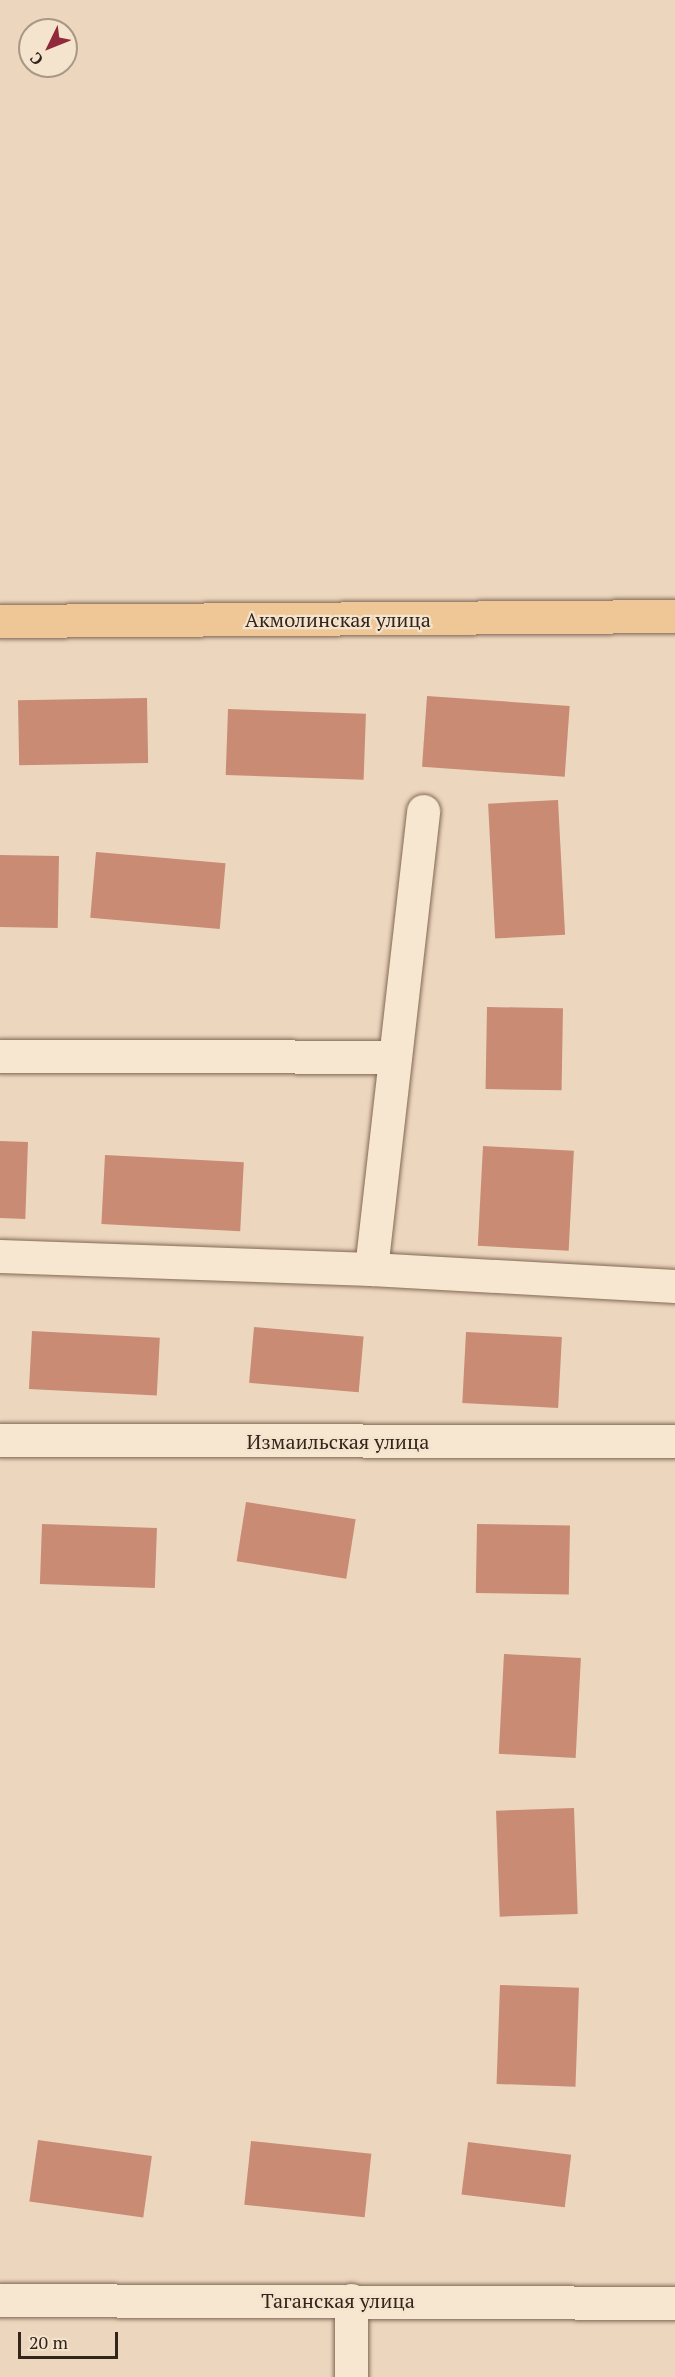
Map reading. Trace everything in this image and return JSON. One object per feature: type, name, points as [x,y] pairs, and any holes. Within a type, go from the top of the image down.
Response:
[{"type":"main road","name":"Акмолинская улица","points":[[0,621],[675,616]]},
{"type":"street","points":[[371,1269],[423,811]]},
{"type":"street","points":[[0,1056],[395,1057]]},
{"type":"street","points":[[0,1256],[371,1269],[675,1286]]},
{"type":"street","name":"Измаильская улица","points":[[0,1440],[675,1441]]},
{"type":"street","name":"Таганская улица","points":[[0,2300],[675,2303]]},
{"type":"street","points":[[351,2300],[351,2377]]},
{"type":"building","points":[[427,696],[570,706],[565,777],[422,767]]},
{"type":"building","points":[[147,698],[148,763],[19,765],[18,700]]},
{"type":"building","points":[[228,709],[366,714],[364,780],[226,775]]},
{"type":"building","points":[[558,800],[565,935],[495,938],[488,804]]},
{"type":"building","points":[[96,852],[226,863],[220,929],[90,918]]},
{"type":"building","points":[[0,855],[59,856],[58,928],[0,927]]},
{"type":"building","points":[[487,1007],[563,1008],[562,1090],[486,1089]]},
{"type":"building","points":[[0,1141],[28,1142],[25,1219],[0,1218]]},
{"type":"building","points":[[483,1146],[574,1151],[569,1251],[478,1246]]},
{"type":"building","points":[[105,1155],[244,1162],[240,1231],[101,1224]]},
{"type":"building","points":[[254,1327],[364,1337],[359,1392],[249,1383]]},
{"type":"building","points":[[32,1331],[160,1338],[157,1396],[29,1389]]},
{"type":"building","points":[[466,1332],[562,1337],[558,1408],[462,1403]]},
{"type":"building","points":[[246,1502],[356,1519],[346,1579],[237,1561]]},
{"type":"building","points":[[42,1524],[157,1528],[155,1588],[40,1584]]},
{"type":"building","points":[[477,1524],[570,1526],[569,1595],[476,1593]]},
{"type":"building","points":[[504,1654],[581,1658],[576,1758],[499,1754]]},
{"type":"building","points":[[574,1808],[578,1914],[500,1917],[496,1811]]},
{"type":"building","points":[[500,1985],[579,1988],[575,2087],[497,2084]]},
{"type":"building","points":[[38,2140],[152,2156],[143,2217],[29,2201]]},
{"type":"building","points":[[251,2141],[371,2154],[365,2217],[244,2205]]},
{"type":"building","points":[[468,2142],[571,2155],[565,2207],[462,2195]]}]
